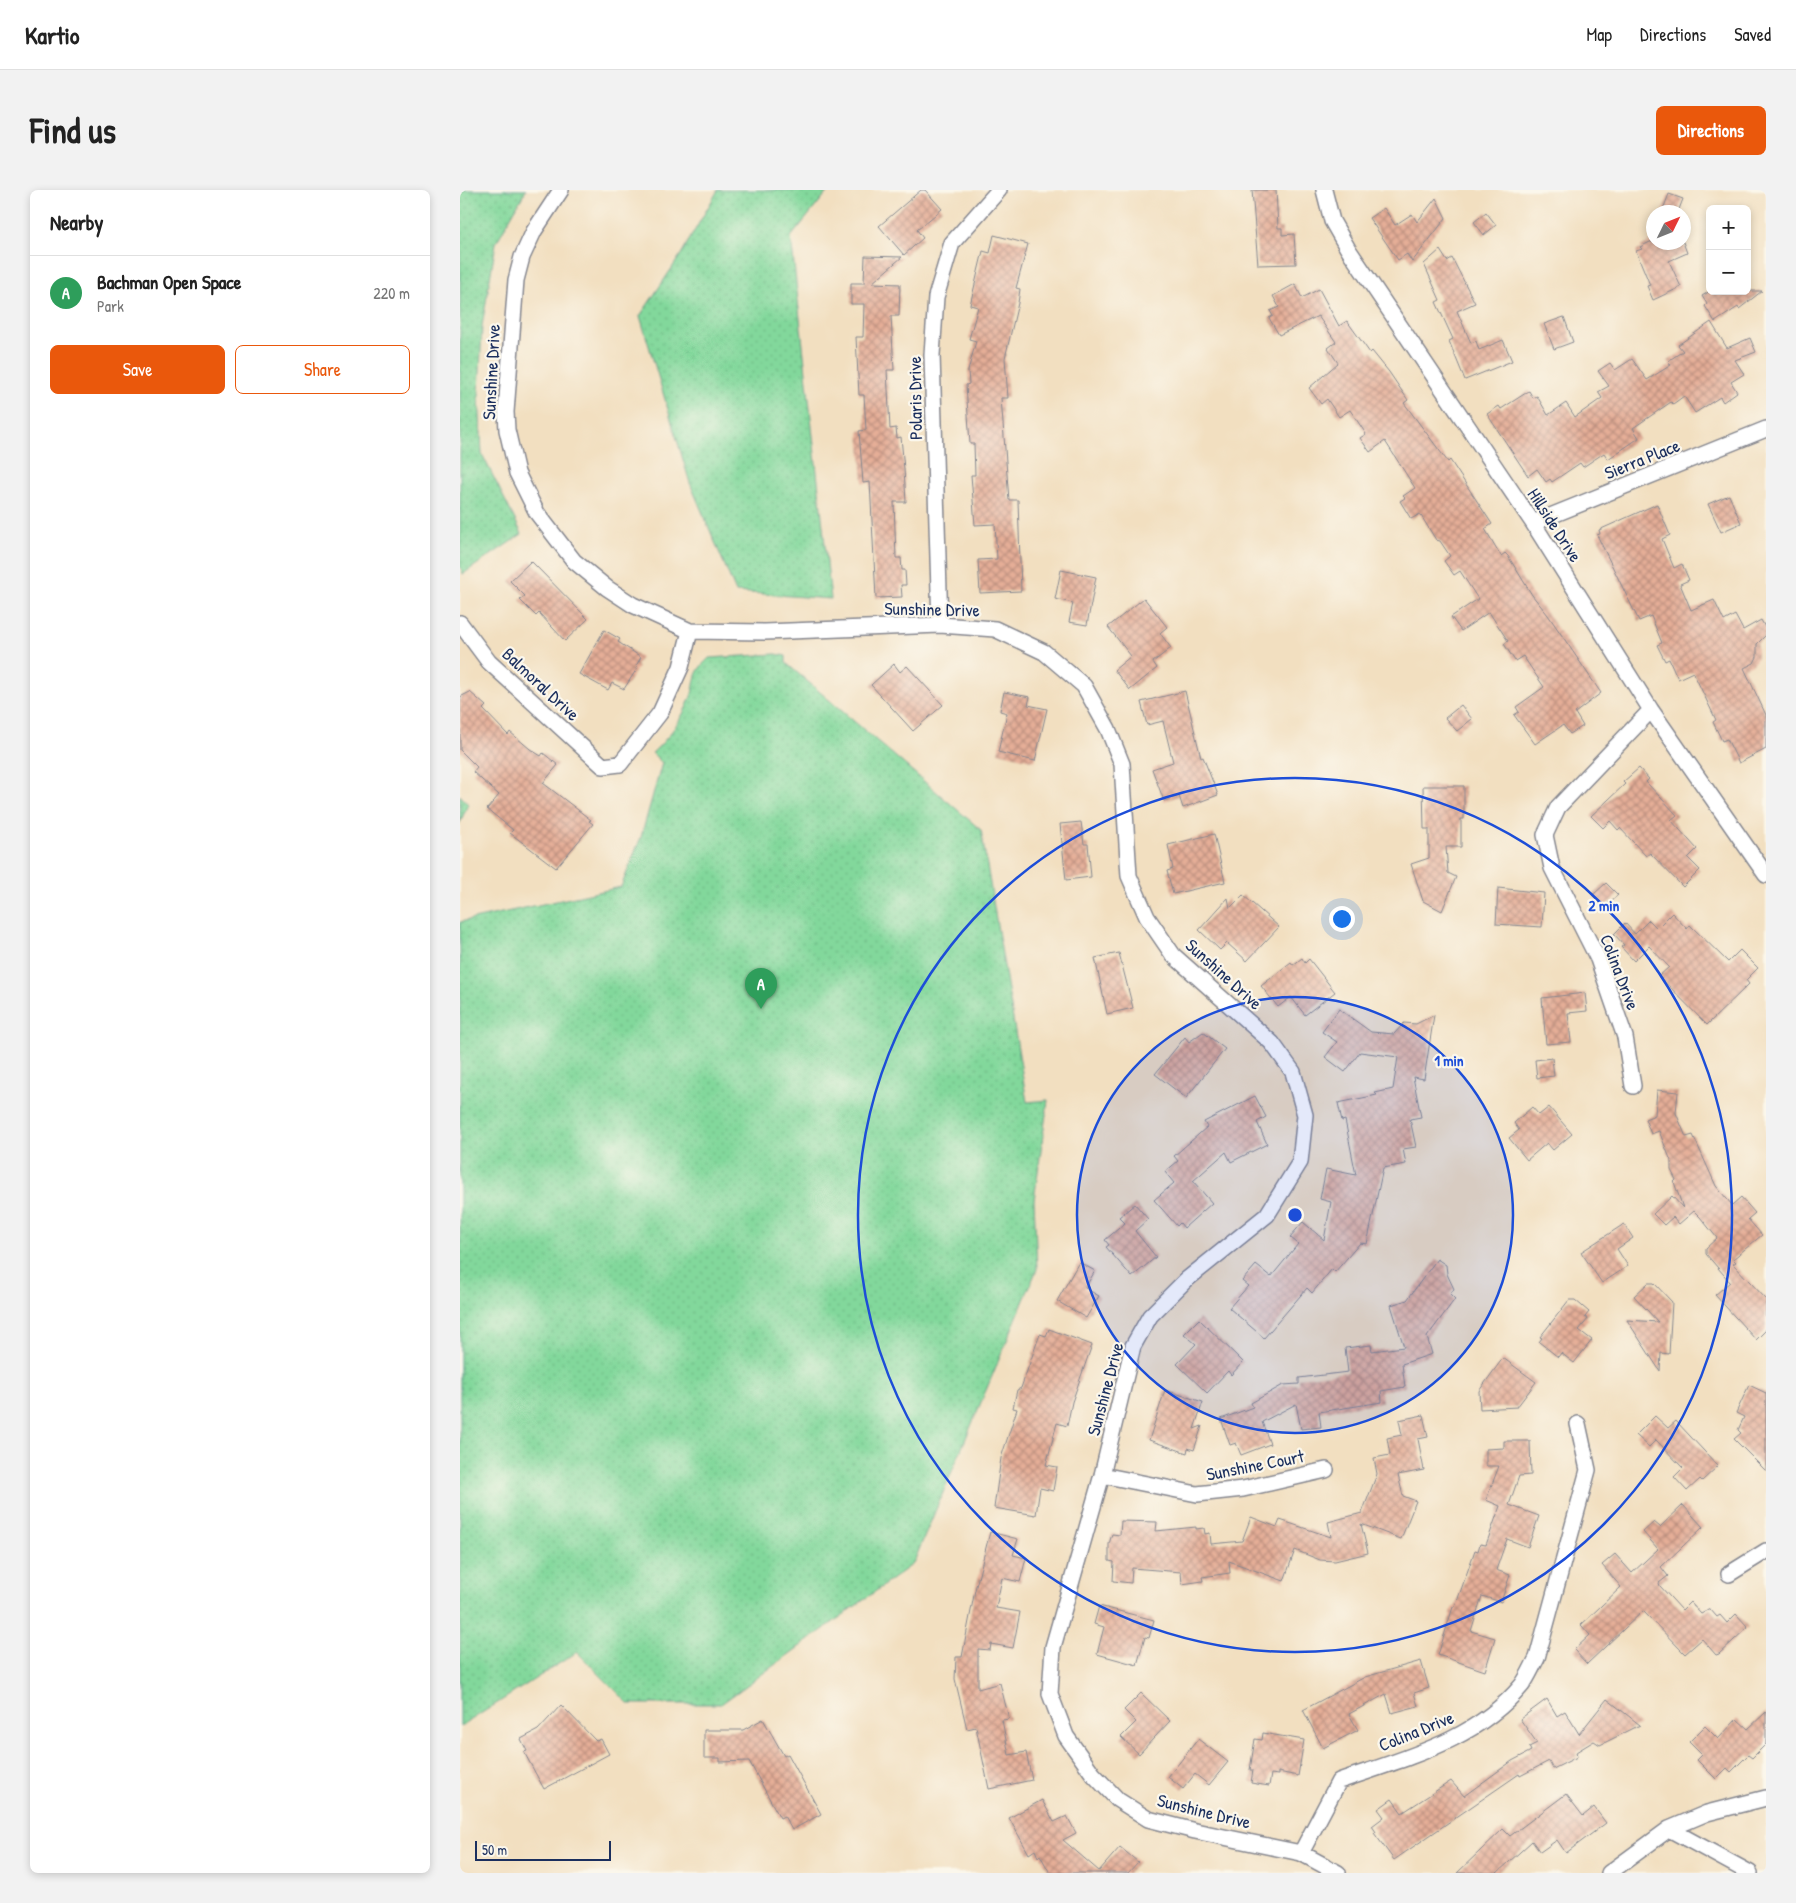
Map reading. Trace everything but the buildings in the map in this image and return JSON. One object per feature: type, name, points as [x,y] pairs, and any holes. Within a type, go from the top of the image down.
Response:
[{"type":"street","name":"Sunshine Drive","points":[[561,190],[534,231],[522,256],[516,280],[506,412],[507,430],[517,473],[537,513],[556,540],[586,571],[633,604],[690,631],[765,632],[940,625],[995,629],[1044,652],[1084,686],[1108,729],[1122,764],[1129,876],[1147,916],[1173,955],[1272,1043],[1293,1072],[1305,1115],[1300,1162],[1267,1215],[1186,1280],[1150,1316],[1133,1346],[1102,1475],[1053,1647],[1050,1694],[1066,1736],[1093,1774],[1118,1800],[1148,1819],[1194,1831],[1301,1853]]},
{"type":"street","name":"Polaris Drive","points":[[940,625],[932,355],[936,297],[952,243],[999,190]]},
{"type":"street","name":"Hillside Drive","points":[[1324,190],[1332,221],[1348,249],[1533,523],[1651,710],[1766,874]]},
{"type":"street","name":"Sierra Place","points":[[1533,523],[1766,429]]},
{"type":"street","name":"Balmoral Drive","points":[[460,623],[489,662],[603,766],[620,764],[660,713],[681,667],[690,631]]},
{"type":"street","name":"Colina Drive","points":[[1633,1086],[1624,1037],[1598,959],[1552,868],[1545,835],[1558,807],[1651,710]]},
{"type":"street","name":"Colina Drive","points":[[1301,1853],[1339,1781],[1438,1746],[1487,1720],[1523,1684],[1536,1658],[1588,1470],[1578,1424]]},
{"type":"street","name":"Sunshine Court","points":[[1102,1475],[1198,1494],[1243,1489],[1326,1470]]},
{"type":"street","points":[[1729,1574],[1766,1551]]},
{"type":"street","points":[[1609,1873],[1669,1829],[1707,1812],[1766,1798]]},
{"type":"street","points":[[1669,1829],[1750,1873]]},
{"type":"street","points":[[1301,1853],[1338,1873]]},
{"type":"green space","points":[[460,190],[526,190],[496,243],[482,326],[479,395],[482,454],[522,534],[463,574],[460,565]]},
{"type":"green space","points":[[718,190],[829,190],[791,237],[831,599],[736,592],[690,483],[640,316],[680,256]]},
{"type":"green space","points":[[776,654],[786,656],[786,663],[981,830],[1027,1102],[1048,1100],[1034,1200],[1037,1269],[913,1564],[721,1704],[629,1704],[577,1652],[460,1727],[460,922],[621,887],[641,837],[662,763],[652,753],[669,735],[683,714],[690,699],[699,669],[709,658]]},
{"type":"green space","points":[[460,795],[468,804],[460,823]]},
{"type":"place","name":"Bachman Open Space","points":[[761,1009]]}]
